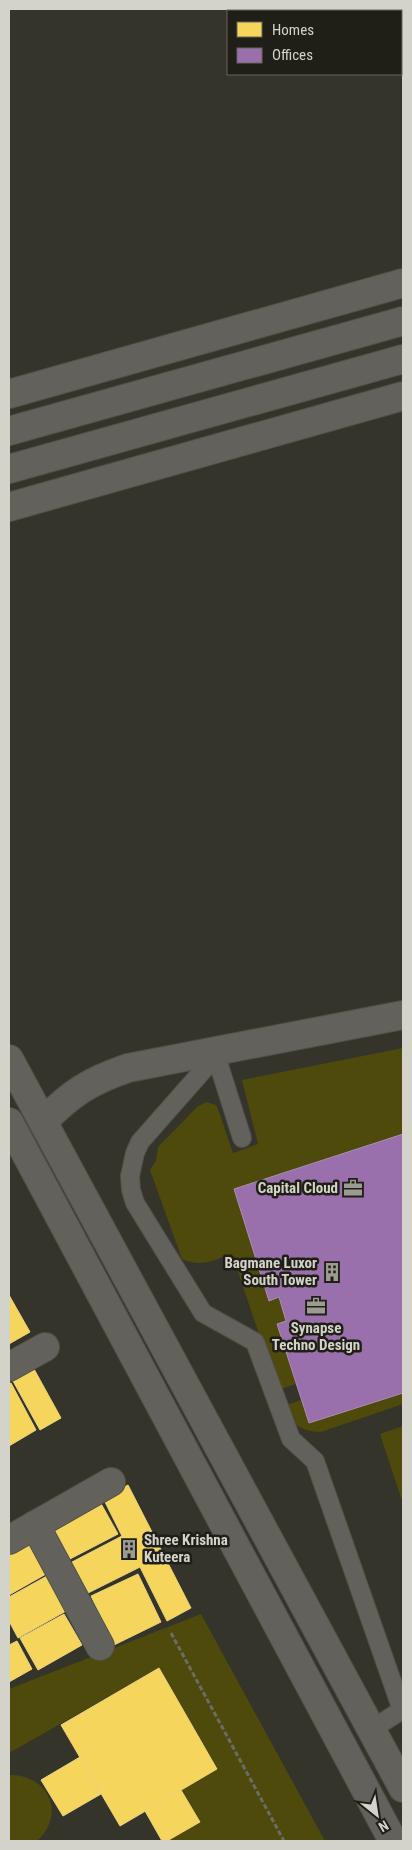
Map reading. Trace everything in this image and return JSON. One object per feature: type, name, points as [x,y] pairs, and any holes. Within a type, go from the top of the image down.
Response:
[{"type":"street","points":[[9,394],[403,283]]},
{"type":"street","points":[[9,431],[403,320]]},
{"type":"street","points":[[9,469],[403,359]]},
{"type":"street","points":[[9,507],[403,396]]},
{"type":"street","points":[[43,1122],[60,1104],[80,1089],[103,1076],[128,1068],[218,1053],[403,1014]]},
{"type":"street","points":[[9,1059],[403,1788]]},
{"type":"street","points":[[9,1122],[393,1841]]},
{"type":"street","points":[[9,1367],[45,1347]]},
{"type":"street","points":[[9,1540],[112,1482]]},
{"type":"street","points":[[35,1525],[100,1646]]},
{"type":"lane","points":[[218,1053],[242,1138]]},
{"type":"lane","points":[[218,1053],[140,1142],[131,1164],[131,1190],[135,1203],[203,1314],[254,1342],[292,1439],[315,1461],[402,1710],[372,1730]]},
{"type":"path","points":[[171,1633],[284,1841]]},
{"type":"shaded area","points":[[403,1048],[403,1134],[234,1189],[270,1300],[279,1297],[286,1321],[277,1324],[296,1384],[278,1390],[232,1254],[202,1263],[189,1262],[182,1259],[150,1170],[156,1161],[158,1147],[198,1106],[207,1102],[216,1105],[233,1153],[258,1144],[242,1080]]},
{"type":"shaded area","points":[[403,1393],[403,1404],[321,1432],[307,1430],[298,1426],[284,1406],[301,1400],[309,1423]]},
{"type":"shaded area","points":[[403,1426],[403,1497],[401,1498],[380,1434]]},
{"type":"shaded area","points":[[201,1614],[325,1841],[167,1841],[200,1822],[181,1790],[217,1768],[159,1668],[9,1753],[9,1689]]},
{"type":"shaded area","points":[[9,1775],[23,1776],[34,1781],[43,1788],[49,1798],[52,1808],[51,1819],[46,1830],[37,1841],[9,1841]]},
{"type":"building: Homes","points":[[9,1295],[30,1332],[9,1344]]},
{"type":"building: Homes","points":[[34,1369],[61,1418],[40,1430],[13,1381]]},
{"type":"building: Homes","points":[[11,1383],[36,1430],[9,1446],[9,1384]]},
{"type":"building: Homes","name":"Shree Krishna Kuteera","points":[[128,1485],[191,1608],[167,1621],[140,1567],[88,1593],[72,1562],[122,1536],[103,1498]]},
{"type":"building: Homes","points":[[99,1500],[118,1534],[70,1559],[52,1525]]},
{"type":"building: Homes","points":[[27,1540],[46,1574],[9,1595],[9,1550]]},
{"type":"building: Homes","points":[[138,1574],[161,1622],[114,1645],[91,1596]]},
{"type":"building: Homes","points":[[47,1576],[66,1611],[18,1638],[9,1621],[9,1597]]},
{"type":"building: Homes","points":[[64,1614],[82,1645],[38,1670],[20,1638]]},
{"type":"building: Homes","points":[[17,1641],[32,1669],[9,1682],[9,1645]]},
{"type":"building: Homes","points":[[159,1668],[217,1769],[120,1826],[61,1725]]},
{"type":"building: Homes","points":[[80,1757],[101,1794],[63,1816],[41,1780]]},
{"type":"building: Homes","points":[[181,1790],[200,1822],[167,1841],[162,1841],[145,1811]]},
{"type":"building: Offices","name":"Bagmane Luxor South Tower","points":[[403,1134],[403,1393],[309,1423],[277,1324],[286,1321],[279,1297],[269,1301],[234,1189]]},
{"type":"place","name":"Capital Cloud","points":[[353,1188]]},
{"type":"place","name":"Bagmane Luxor South Tower","points":[[332,1272]]},
{"type":"place","name":"Synapse Techno Design","points":[[316,1306]]},
{"type":"place","name":"Shree Krishna Kuteera","points":[[129,1549]]}]
